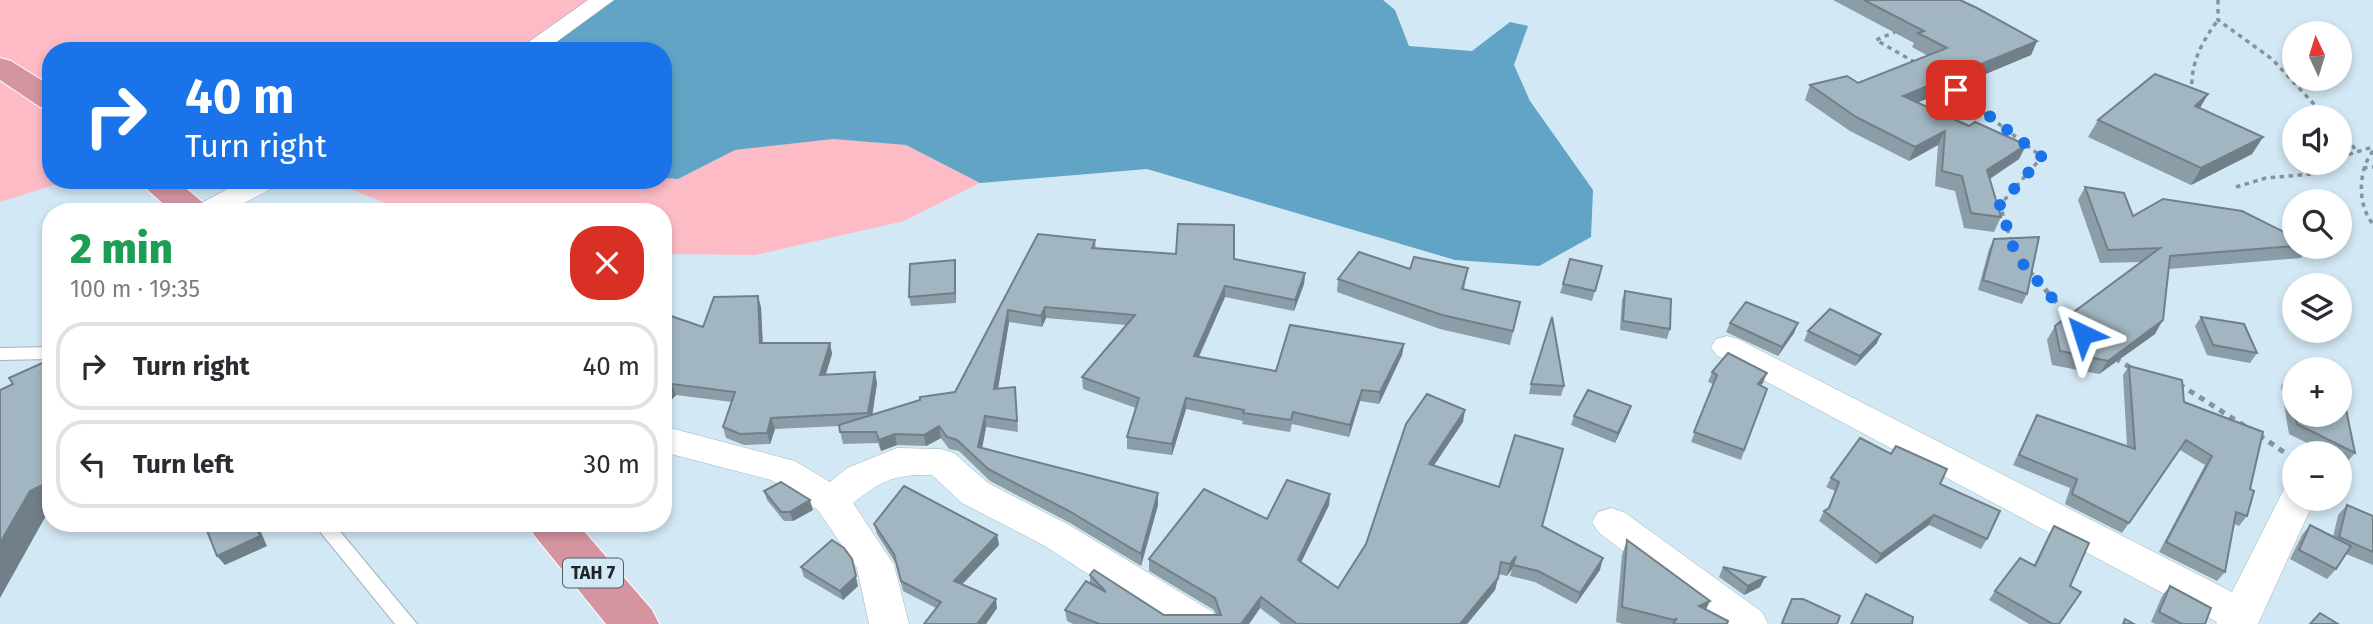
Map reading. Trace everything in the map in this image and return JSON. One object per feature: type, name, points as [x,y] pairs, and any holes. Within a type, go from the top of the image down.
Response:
[{"type":"highway","points":[[0,67],[42,94]]},
{"type":"highway","points":[[165,189],[183,203]]},
{"type":"highway","name":"TAH 7","points":[[558,532],[635,624]]},
{"type":"street","points":[[541,42],[603,0]]},
{"type":"street","points":[[223,203],[249,189]]},
{"type":"street","points":[[1727,347],[2239,620],[2291,511]]},
{"type":"street","points":[[672,441],[782,470],[831,500],[875,565],[889,624]]},
{"type":"street","points":[[831,500],[860,478],[897,461],[941,462],[975,493],[1056,535],[1199,624]]},
{"type":"street","points":[[1611,522],[1748,624]]},
{"type":"lane","points":[[0,354],[42,353]]},
{"type":"lane","points":[[330,532],[407,624]]},
{"type":"path","points":[[2193,104],[2189,72],[2218,20],[2218,0]]},
{"type":"path","points":[[2218,20],[2278,65],[2315,105]]},
{"type":"path","points":[[1907,26],[1876,40],[1922,67]]},
{"type":"path","points":[[1945,82],[2042,157],[2000,205],[2016,256]]},
{"type":"path","points":[[2352,145],[2357,151]]},
{"type":"path","points":[[2352,153],[2373,149]]},
{"type":"path","points":[[2373,149],[2363,168],[2363,202],[2373,224]]},
{"type":"path","points":[[2363,168],[2373,167]]},
{"type":"path","points":[[2236,187],[2266,178],[2300,175]]},
{"type":"path","points":[[2024,265],[2075,324]]},
{"type":"path","points":[[2110,354],[2129,368],[2140,371]]},
{"type":"path","points":[[2172,382],[2183,386],[2282,451]]},
{"type":"shaded area","points":[[0,0],[610,0],[552,42],[42,42],[42,189],[0,202]]},
{"type":"shaded area","points":[[833,139],[906,145],[980,183],[904,221],[755,255],[672,254],[672,203],[384,203],[351,189],[672,189],[672,179],[678,179],[735,150]]},
{"type":"water","points":[[611,0],[1383,0],[1395,10],[1409,46],[1472,51],[1510,22],[1528,26],[1514,65],[1530,101],[1593,190],[1591,237],[1539,266],[1455,260],[1147,169],[980,183],[906,145],[833,139],[735,150],[678,179],[672,179],[672,42],[552,42]]},
{"type":"building","points":[[1864,0],[1960,0],[2037,41],[1903,96],[1969,126],[1975,122],[2026,145],[1987,170],[2001,217],[1971,213],[1962,176],[1942,171],[1945,131],[1915,147],[1856,117],[1810,85],[1847,76],[1858,83],[1947,48],[1918,33],[1924,31]]},
{"type":"building","points":[[2155,74],[2208,94],[2195,106],[2263,137],[2201,168],[2098,120]]},
{"type":"building","points":[[2085,187],[2124,193],[2133,216],[2163,199],[2242,211],[2282,231],[2282,247],[2170,256],[2163,320],[2108,361],[2060,351],[2055,326],[2160,248],[2108,250]]},
{"type":"building","points":[[1178,224],[1234,225],[1234,259],[1305,273],[1295,300],[1225,286],[1194,356],[1276,371],[1290,325],[1404,344],[1380,392],[1362,390],[1350,425],[1293,412],[1291,420],[1243,413],[1244,410],[1186,398],[1172,444],[1127,437],[1139,398],[1082,377],[1135,315],[1045,307],[1041,316],[1008,310],[994,389],[1015,387],[1017,421],[985,416],[978,447],[1158,493],[1141,554],[1069,511],[988,469],[957,440],[947,437],[939,426],[924,435],[895,434],[879,440],[876,432],[840,432],[839,425],[920,400],[920,397],[955,392],[1038,234],[1095,240],[1092,248],[1176,254]]},
{"type":"building","points":[[2039,237],[2027,294],[1983,280],[1994,239]]},
{"type":"building","points":[[1359,252],[1410,269],[1414,257],[1468,268],[1462,289],[1520,302],[1513,331],[1442,315],[1338,279]]},
{"type":"building","points":[[1570,259],[1602,266],[1595,291],[1563,284]]},
{"type":"building","points":[[955,260],[955,293],[909,297],[910,264]]},
{"type":"building","points":[[1625,291],[1671,299],[1670,329],[1623,321]]},
{"type":"building","points":[[758,296],[760,343],[830,343],[820,375],[875,372],[868,413],[771,418],[767,433],[740,434],[723,427],[735,392],[672,384],[672,316],[703,327],[714,297]]},
{"type":"building","points":[[1746,302],[1798,323],[1782,347],[1730,323]]},
{"type":"building","points":[[1830,309],[1881,334],[1860,356],[1808,331]]},
{"type":"building","points":[[1552,317],[1564,386],[1531,384]]},
{"type":"building","points":[[2201,317],[2244,324],[2257,353],[2213,345]]},
{"type":"building","points":[[1728,353],[1767,373],[1758,384],[1767,389],[1744,450],[1694,432],[1717,375],[1712,372]]},
{"type":"building","points":[[42,363],[42,485],[30,491],[0,543],[0,390],[13,384],[9,378]]},
{"type":"building","points":[[2129,366],[2182,380],[2184,402],[2263,432],[2250,489],[2254,491],[2247,516],[2236,512],[2225,572],[2166,542],[2212,456],[2186,440],[2129,523],[2072,494],[2077,479],[2019,455],[2037,415],[2135,449]]},
{"type":"building","points":[[1588,390],[1631,406],[1618,433],[1574,416]]},
{"type":"building","points":[[1427,394],[1465,410],[1429,464],[1499,487],[1515,435],[1563,449],[1542,526],[1603,558],[1580,593],[1538,571],[1513,565],[1516,556],[1510,564],[1501,562],[1498,578],[1460,624],[1297,624],[1261,597],[1241,624],[1099,624],[1065,610],[1086,581],[1106,592],[1090,575],[1094,570],[1164,615],[1221,615],[1215,598],[1149,559],[1204,489],[1267,519],[1287,480],[1330,494],[1298,560],[1338,588],[1366,544],[1406,424]]},
{"type":"building","points":[[2303,427],[2350,427],[2355,453],[2352,452],[2352,441],[2331,441]]},
{"type":"building","points":[[1860,438],[1891,454],[1896,446],[1947,469],[1940,484],[2000,511],[1987,539],[1934,515],[1881,554],[1824,511],[1829,508],[1839,482],[1831,478]]},
{"type":"building","points":[[781,482],[810,500],[790,512],[781,512],[764,491]]},
{"type":"building","points":[[904,486],[997,535],[954,581],[996,599],[977,624],[924,624],[941,602],[901,581],[894,554],[874,524]]},
{"type":"building","points":[[2352,507],[2373,516],[2373,552],[2339,537],[2346,511],[2352,511]]},
{"type":"building","points":[[2310,525],[2351,546],[2336,569],[2299,550]]},
{"type":"building","points":[[2054,526],[2089,543],[2070,586],[2081,592],[2059,624],[2053,624],[1995,591],[2020,558],[2035,566]]},
{"type":"building","points":[[208,532],[258,532],[260,536],[217,556]]},
{"type":"building","points":[[832,540],[844,548],[852,559],[856,576],[840,591],[801,567]]},
{"type":"building","points":[[1627,540],[1710,601],[1699,606],[1728,621],[1727,624],[1673,624],[1677,618],[1674,620],[1622,607]]},
{"type":"building","points":[[1723,567],[1765,577],[1748,586]]},
{"type":"building","points":[[2170,586],[2211,608],[2205,624],[2182,624],[2159,612]]},
{"type":"building","points":[[1866,594],[1913,617],[1912,624],[1851,624]]},
{"type":"building","points":[[1792,599],[1803,599],[1840,616],[1837,624],[1782,623]]},
{"type":"building","points":[[2320,613],[2338,624],[2310,624]]},
{"type":"route","points":[[1956,90],[2042,157],[2000,205],[2016,256],[2083,334]]}]
